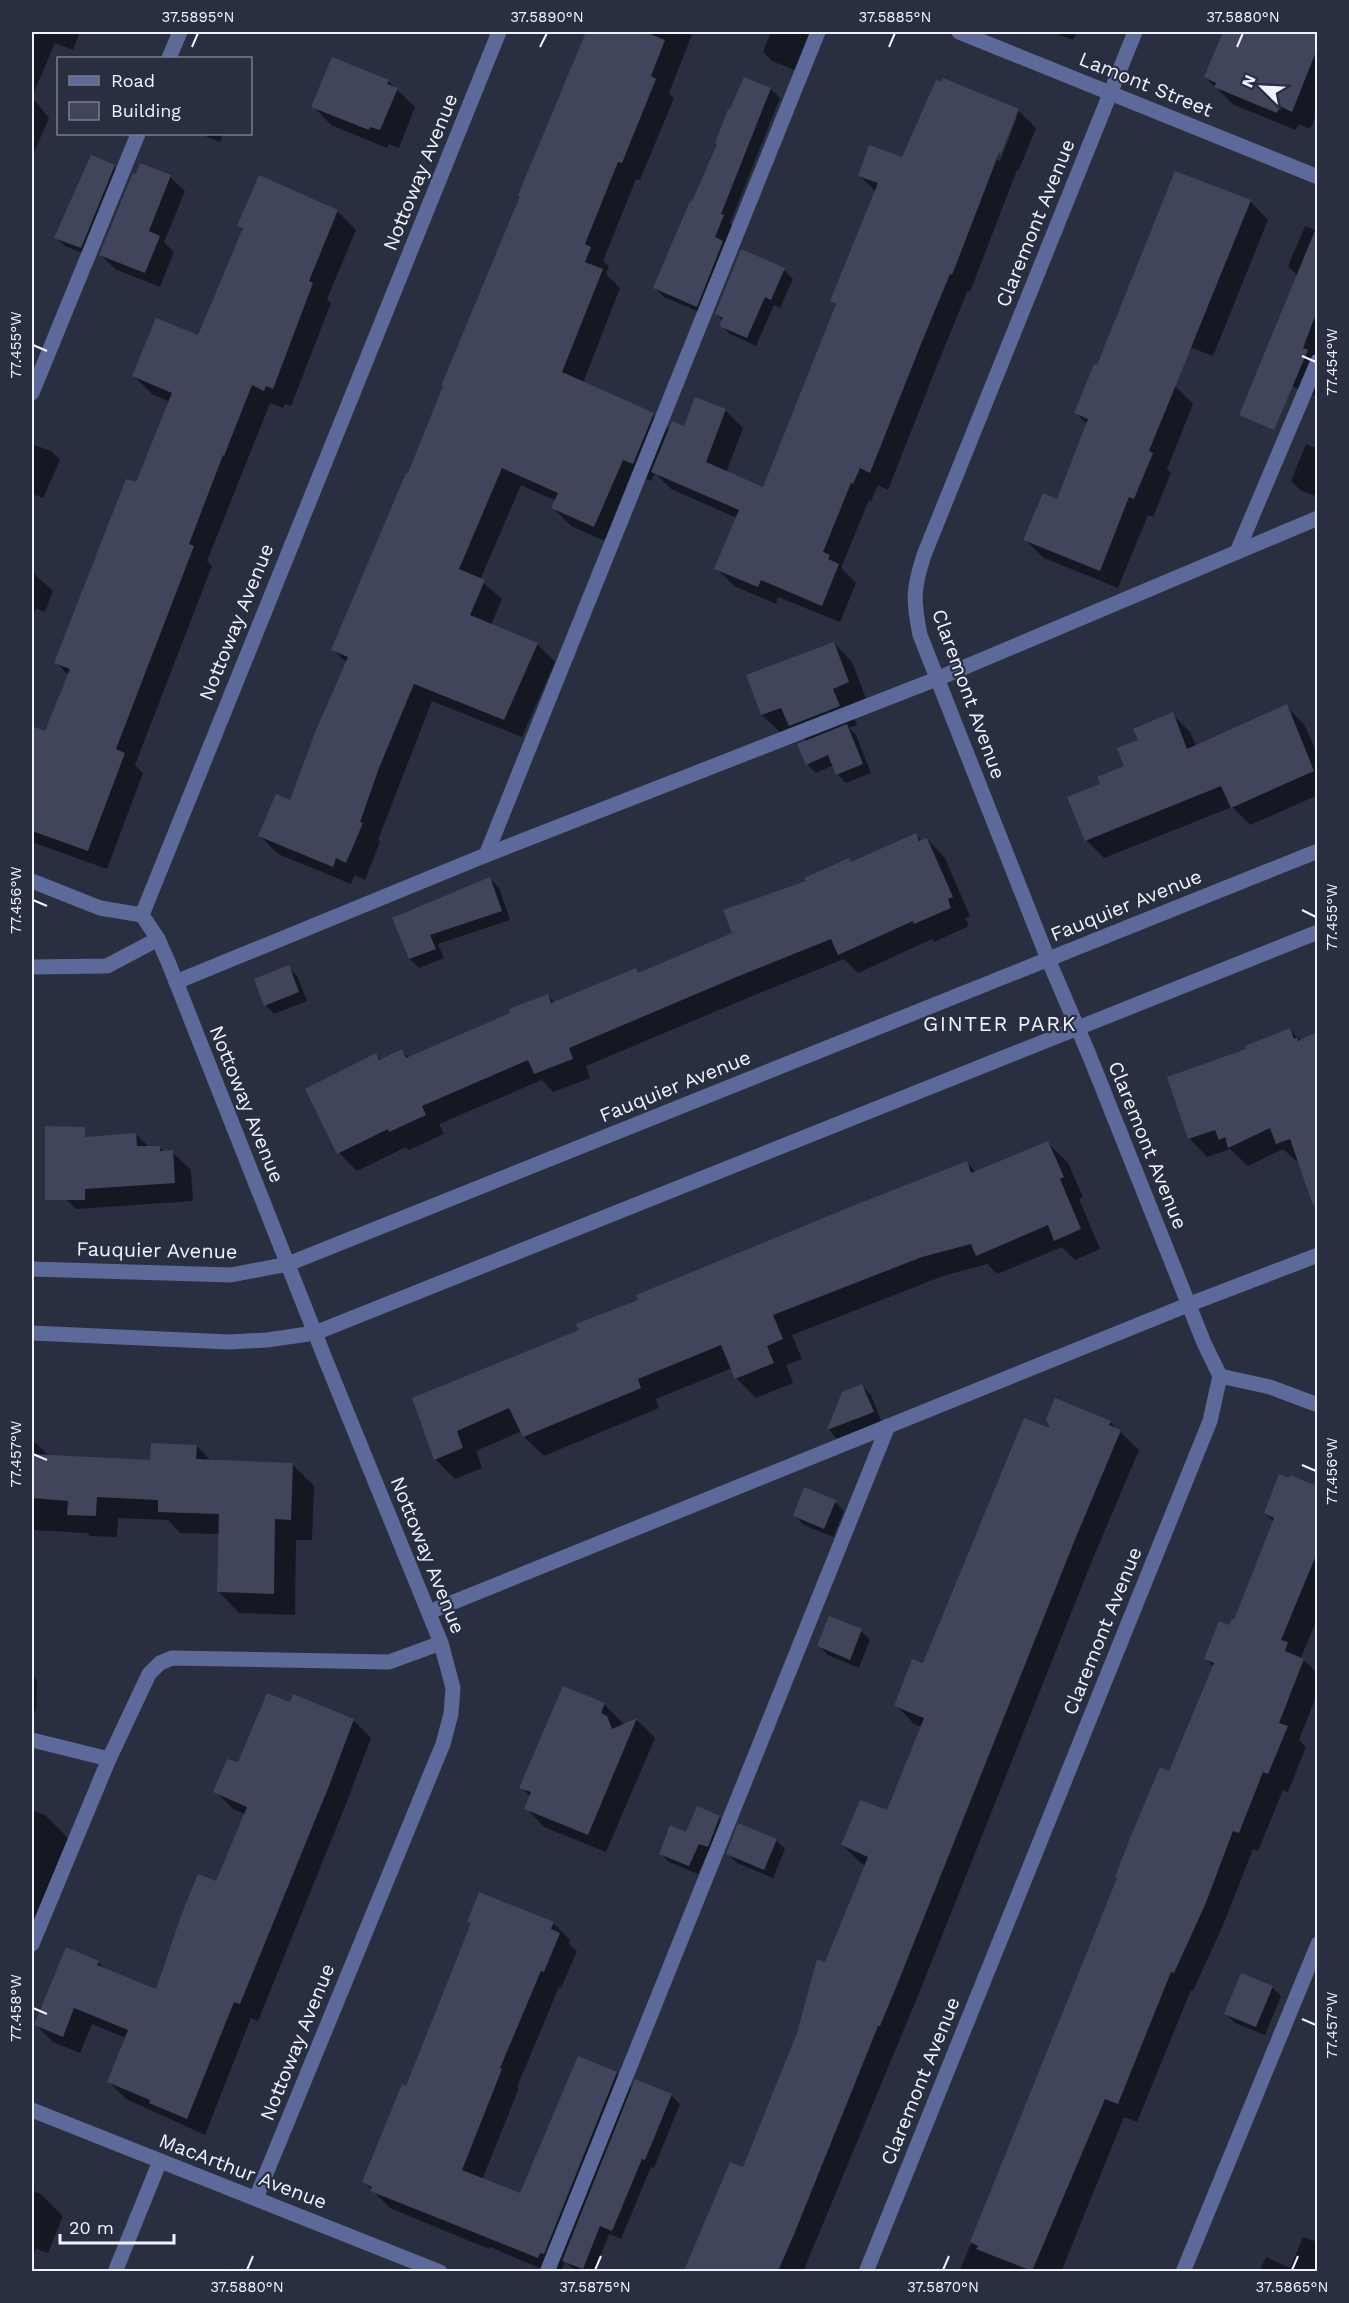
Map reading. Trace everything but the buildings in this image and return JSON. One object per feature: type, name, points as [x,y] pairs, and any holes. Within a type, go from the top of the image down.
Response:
[{"type":"street","points":[[169,57],[180,32]]},
{"type":"street","name":"Nottoway Avenue","points":[[256,2199],[443,1744],[451,1714],[453,1688],[441,1643],[429,1612],[176,982],[158,939],[141,915],[500,32]]},
{"type":"street","points":[[486,855],[818,32]]},
{"type":"street","name":"Lamont Street","points":[[959,32],[1317,177]]},
{"type":"street","name":"Claremont Avenue","points":[[866,2271],[1205,1432],[1216,1399],[1220,1376],[1204,1343],[1078,1028],[1048,959],[921,635],[915,608],[915,583],[929,544],[1135,32]]},
{"type":"street","points":[[32,393],[138,135]]},
{"type":"street","points":[[1237,552],[1317,361]]},
{"type":"street","points":[[176,982],[486,855],[939,678],[1317,518]]},
{"type":"street","name":"Fauquier Avenue","points":[[32,1269],[231,1275],[288,1264],[1317,851]]},
{"type":"street","points":[[32,881],[100,908],[141,915]]},
{"type":"street","points":[[32,1333],[229,1342],[267,1340],[315,1332],[1317,932]]},
{"type":"street","points":[[32,968],[107,966],[158,939]]},
{"type":"street","points":[[429,1612],[1190,1304],[1317,1255]]},
{"type":"street","points":[[1220,1376],[1270,1387],[1317,1405]]},
{"type":"street","points":[[547,2271],[888,1426]]},
{"type":"street","points":[[32,1944],[110,1759],[150,1674],[160,1663],[172,1658],[389,1662],[441,1643]]},
{"type":"street","points":[[32,1740],[110,1759]]},
{"type":"street","points":[[1183,2271],[1317,1944]]},
{"type":"street","name":"MacArthur Avenue","points":[[32,2110],[440,2271]]},
{"type":"street","points":[[115,2271],[160,2162]]},
{"type":"district","name":"GINTER PARK","points":[[1000,1024]]}]
